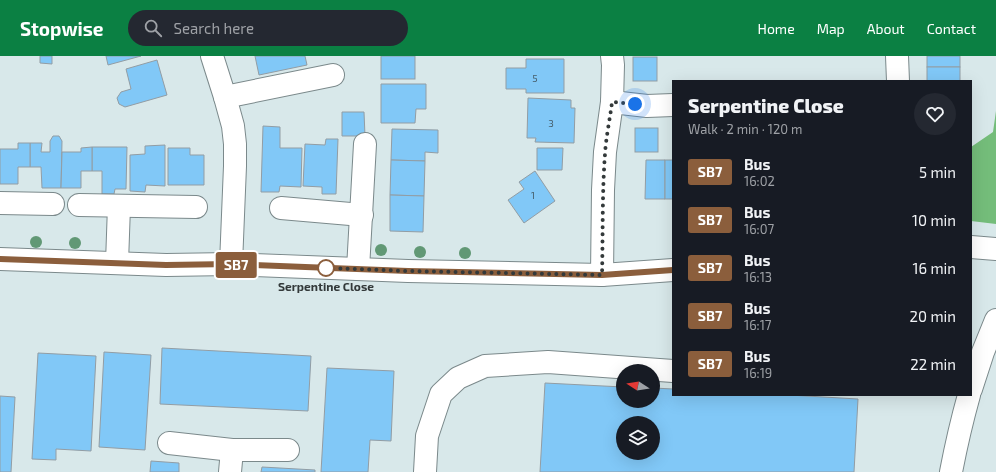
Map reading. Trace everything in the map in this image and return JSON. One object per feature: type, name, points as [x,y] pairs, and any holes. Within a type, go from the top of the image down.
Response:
[{"type":"street","points":[[212,56],[233,126],[235,144],[231,264]]},
{"type":"street","points":[[602,275],[604,160],[612,102],[612,56]]},
{"type":"street","points":[[897,56],[898,80]]},
{"type":"street","points":[[225,97],[333,75]]},
{"type":"street","points":[[612,102],[647,106],[672,105]]},
{"type":"street","points":[[358,270],[365,144]]},
{"type":"street","points":[[0,203],[53,204]]},
{"type":"street","points":[[79,205],[196,207]]},
{"type":"street","points":[[117,263],[119,206]]},
{"type":"street","points":[[281,208],[362,215]]},
{"type":"street","points":[[972,246],[996,250]]},
{"type":"street","points":[[0,259],[166,265],[231,264],[358,270],[602,275],[672,270]]},
{"type":"street","points":[[972,386],[985,342],[996,320]]},
{"type":"street","points":[[425,472],[427,436],[441,394],[458,378],[485,366],[548,362],[672,371]]},
{"type":"street","points":[[951,472],[955,448],[969,396]]},
{"type":"street","points":[[169,443],[232,450],[288,450]]},
{"type":"street","points":[[230,472],[232,450]]},
{"type":"green space","points":[[996,111],[996,224],[972,221],[972,146],[993,132]]},
{"type":"building","points":[[40,56],[52,56],[52,64],[40,63]]},
{"type":"building","points":[[106,56],[141,56],[108,65]]},
{"type":"building","points":[[255,56],[305,56],[307,65],[259,75]]},
{"type":"building","points":[[381,56],[415,56],[415,79],[381,79]]},
{"type":"building","points":[[927,56],[960,56],[960,67],[927,67]]},
{"type":"building","points":[[633,57],[657,57],[657,81],[633,81]]},
{"type":"building","points":[[526,59],[564,59],[564,93],[526,93],[526,89],[506,89],[506,68],[526,68]]},
{"type":"building","points":[[157,60],[167,95],[125,107],[119,104],[117,98],[121,92],[131,89],[126,69]]},
{"type":"building","points":[[927,67],[960,67],[960,80],[927,80]]},
{"type":"building","points":[[381,84],[426,84],[426,109],[416,109],[415,123],[381,123]]},
{"type":"building","points":[[528,98],[571,100],[571,108],[575,108],[574,143],[535,142],[536,138],[527,138]]},
{"type":"building","points":[[342,112],[364,112],[365,136],[342,136]]},
{"type":"building","points":[[263,126],[280,127],[280,148],[302,148],[301,187],[280,186],[279,192],[261,192]]},
{"type":"building","points":[[635,128],[658,128],[658,152],[635,152]]},
{"type":"building","points":[[392,129],[438,130],[438,153],[425,152],[425,161],[391,160]]},
{"type":"building","points":[[53,136],[59,136],[62,141],[61,188],[42,188],[41,167],[30,167],[30,143],[42,143],[41,152],[50,152],[50,141]]},
{"type":"building","points":[[326,139],[338,139],[336,194],[322,194],[322,187],[303,186],[305,144],[325,145]]},
{"type":"building","points":[[18,143],[30,143],[30,167],[18,167],[18,184],[0,184],[0,149],[18,149]]},
{"type":"building","points":[[165,145],[165,186],[146,185],[145,192],[130,191],[130,155],[145,154],[145,146]]},
{"type":"building","points":[[92,147],[127,147],[126,189],[115,189],[114,194],[102,194],[102,171],[92,171]]},
{"type":"building","points":[[92,147],[92,171],[81,171],[81,188],[61,188],[62,152],[81,152],[81,148]]},
{"type":"building","points":[[168,148],[190,148],[190,155],[204,155],[204,185],[168,185]]},
{"type":"building","points":[[537,148],[563,148],[562,170],[537,170]]},
{"type":"building","points":[[391,160],[425,161],[424,196],[390,195]]},
{"type":"building","points":[[646,160],[665,160],[665,199],[645,199]]},
{"type":"building","points":[[665,160],[672,160],[672,199],[665,199]]},
{"type":"building","points":[[535,171],[555,201],[524,223],[508,200],[524,189],[519,182]]},
{"type":"building","points":[[390,195],[424,196],[423,232],[390,231]]},
{"type":"building","points":[[162,348],[311,356],[308,411],[160,404]]},
{"type":"building","points":[[104,352],[151,355],[145,450],[99,447]]},
{"type":"building","points":[[38,353],[96,356],[91,451],[56,449],[56,460],[32,459]]},
{"type":"building","points":[[327,368],[394,371],[391,441],[370,440],[368,472],[321,472]]},
{"type":"building","points":[[545,383],[616,387],[616,408],[660,408],[660,388],[672,389],[672,396],[806,396],[858,399],[854,472],[540,472]]},
{"type":"building","points":[[0,396],[15,397],[11,472],[0,472]]},
{"type":"building","points":[[151,461],[179,463],[179,472],[150,472]]},
{"type":"building","points":[[262,467],[315,470],[315,472],[261,472]]},
{"type":"bus line","name":"SB7","points":[[0,259],[166,265],[231,264],[408,271],[602,275],[672,270]]},
{"type":"place","name":"Serpentine Close","points":[[326,268]]},
{"type":"route","points":[[326,268],[602,275],[604,165],[612,102],[635,104]]}]
